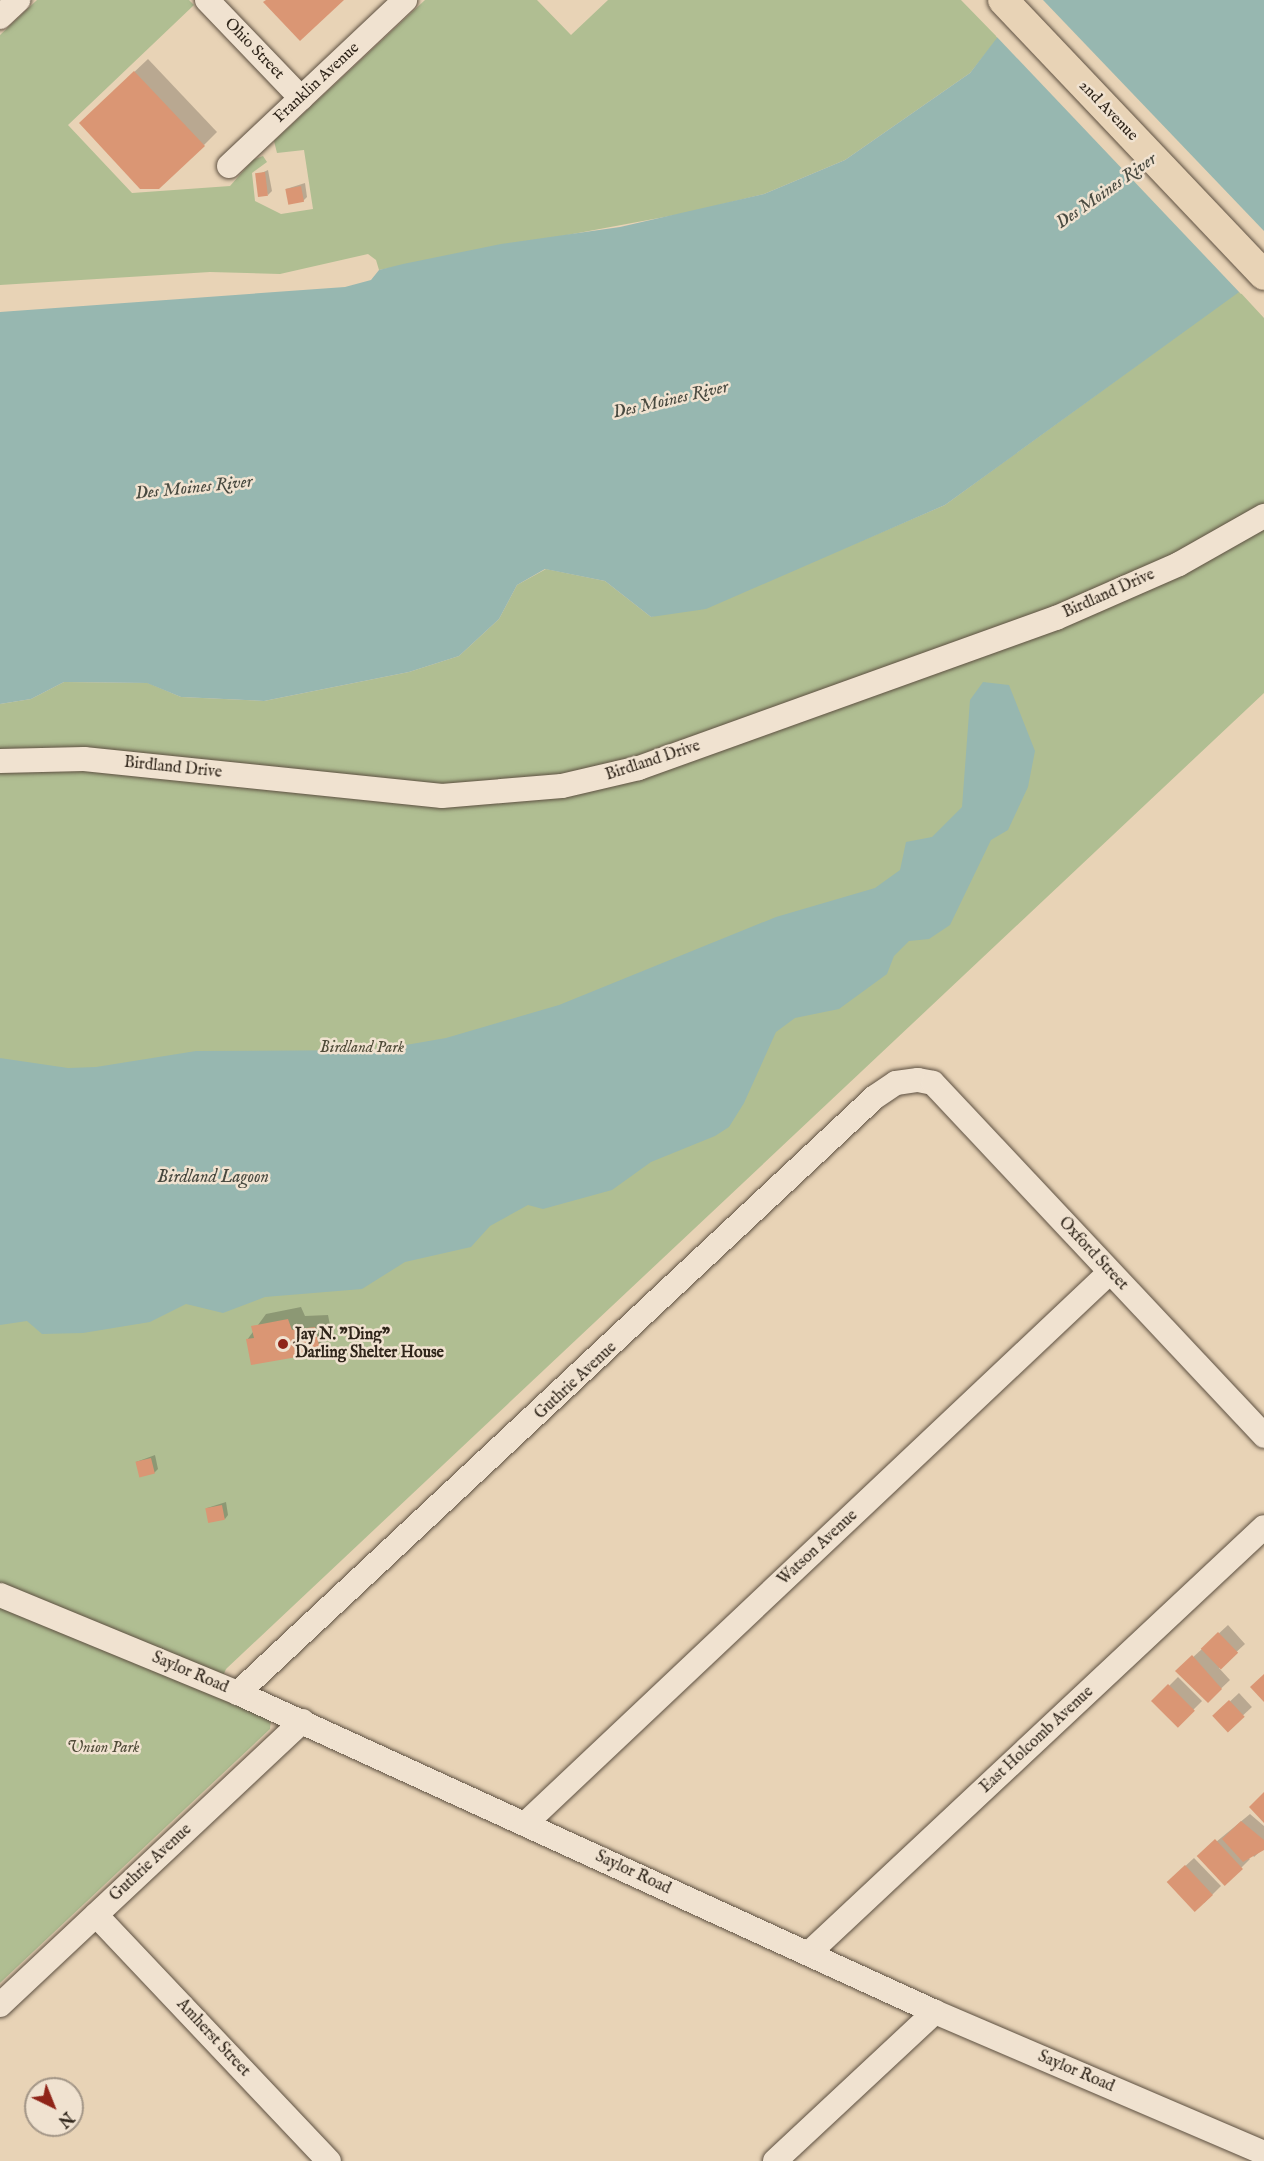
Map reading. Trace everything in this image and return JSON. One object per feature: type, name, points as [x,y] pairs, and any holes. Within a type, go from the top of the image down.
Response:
[{"type":"main road","name":"2nd Avenue","points":[[1003,0],[1264,274]]},
{"type":"street","points":[[0,17],[18,0]]},
{"type":"street","name":"Ohio Street","points":[[207,0],[301,98]]},
{"type":"street","name":"Franklin Avenue","points":[[229,166],[405,0]]},
{"type":"street","name":"Birdland Drive","points":[[0,761],[84,759],[442,796],[562,786],[639,768],[1056,618],[1179,564],[1264,516]]},
{"type":"street","name":"Oxford Street","points":[[918,1080],[933,1083],[1264,1436]]},
{"type":"street","name":"Guthrie Avenue","points":[[238,1693],[876,1097],[896,1083],[918,1080]]},
{"type":"street","name":"Watson Avenue","points":[[525,1824],[1110,1272]]},
{"type":"street","name":"East Holcomb Avenue","points":[[809,1953],[1264,1527]]},
{"type":"street","name":"Saylor Road","points":[[0,1595],[302,1721],[935,2012],[1257,2152]]},
{"type":"street","name":"Guthrie Avenue","points":[[0,2005],[302,1721]]},
{"type":"street","name":"Amherst Street","points":[[96,1915],[329,2161]]},
{"type":"street","points":[[775,2161],[935,2012]]},
{"type":"green space","points":[[37,0],[189,0],[194,5],[68,125],[132,193],[230,186],[253,160],[263,156],[267,162],[252,173],[255,201],[281,214],[313,209],[304,150],[277,153],[274,141],[425,0],[537,0],[571,35],[608,0],[961,0],[998,38],[970,73],[845,160],[764,194],[686,213],[379,270],[376,260],[368,254],[280,274],[210,272],[0,285],[0,35]]},
{"type":"green space","name":"Birdland Park","points":[[1239,291],[1264,318],[1264,693],[226,1669],[219,1685],[271,1720],[270,1729],[0,1983],[0,704],[31,699],[64,682],[148,683],[181,697],[264,701],[409,672],[459,656],[499,619],[517,585],[546,569],[605,581],[651,617],[805,565],[945,505]]},
{"type":"water","name":"Des Moines River","points":[[1026,0],[1264,0],[1264,274],[945,505],[706,609],[651,617],[605,581],[545,569],[517,585],[499,619],[459,656],[409,672],[264,701],[181,697],[147,683],[64,682],[31,699],[0,704],[0,312],[345,287],[371,280],[379,270],[403,264],[501,244],[620,227],[764,194],[845,160],[970,73]]},
{"type":"water","name":"Birdland Lagoon","points":[[983,682],[1009,685],[1035,751],[1028,787],[1008,830],[991,840],[950,925],[929,939],[909,941],[894,956],[887,974],[839,1009],[795,1018],[776,1032],[744,1103],[729,1127],[715,1136],[651,1162],[612,1190],[543,1209],[528,1205],[490,1226],[471,1247],[405,1262],[362,1289],[265,1297],[223,1313],[186,1304],[150,1322],[83,1333],[42,1334],[27,1321],[0,1325],[0,1058],[68,1068],[96,1067],[196,1051],[377,1050],[446,1038],[559,1005],[776,917],[875,888],[900,870],[906,842],[932,837],[962,807],[970,700]]},
{"type":"pier","points":[[1022,0],[1043,0],[1264,231],[1264,278],[1241,294],[996,36]]},
{"type":"building","points":[[266,0],[344,0],[300,41],[263,2]]},
{"type":"building","points":[[134,71],[205,146],[159,189],[140,189],[79,123]]},
{"type":"building","points":[[265,172],[268,196],[258,197],[255,173]]},
{"type":"building","points":[[301,186],[304,202],[288,205],[285,189]]},
{"type":"building","name":"Jay N. \"Ding\" Darling Shelter House","points":[[288,1319],[292,1330],[315,1327],[320,1349],[297,1357],[251,1365],[246,1339],[254,1338],[251,1326]]},
{"type":"building","points":[[151,1458],[155,1474],[139,1477],[135,1462]]},
{"type":"building","points":[[222,1505],[225,1520],[208,1523],[205,1508]]},
{"type":"building","points":[[1218,1632],[1238,1653],[1221,1670],[1201,1649]]},
{"type":"building","points":[[1192,1655],[1222,1689],[1208,1703],[1175,1671]]},
{"type":"building","points":[[1264,1674],[1264,1702],[1250,1687]]},
{"type":"building","points":[[1168,1684],[1195,1711],[1178,1728],[1151,1701]]},
{"type":"building","points":[[1229,1700],[1245,1717],[1228,1733],[1212,1716]]},
{"type":"building","points":[[1264,1792],[1264,1823],[1249,1807]]},
{"type":"building","points":[[1241,1821],[1264,1840],[1264,1850],[1243,1862],[1222,1839]]},
{"type":"building","points":[[1215,1839],[1243,1869],[1225,1886],[1197,1856]]},
{"type":"building","points":[[1185,1865],[1213,1895],[1195,1912],[1167,1882]]},
{"type":"place","name":"Jay N. \"Ding\" Darling Shelter House","points":[[283,1344]]},
{"type":"park label","name":"Union Park","points":[[103,1748]]}]
